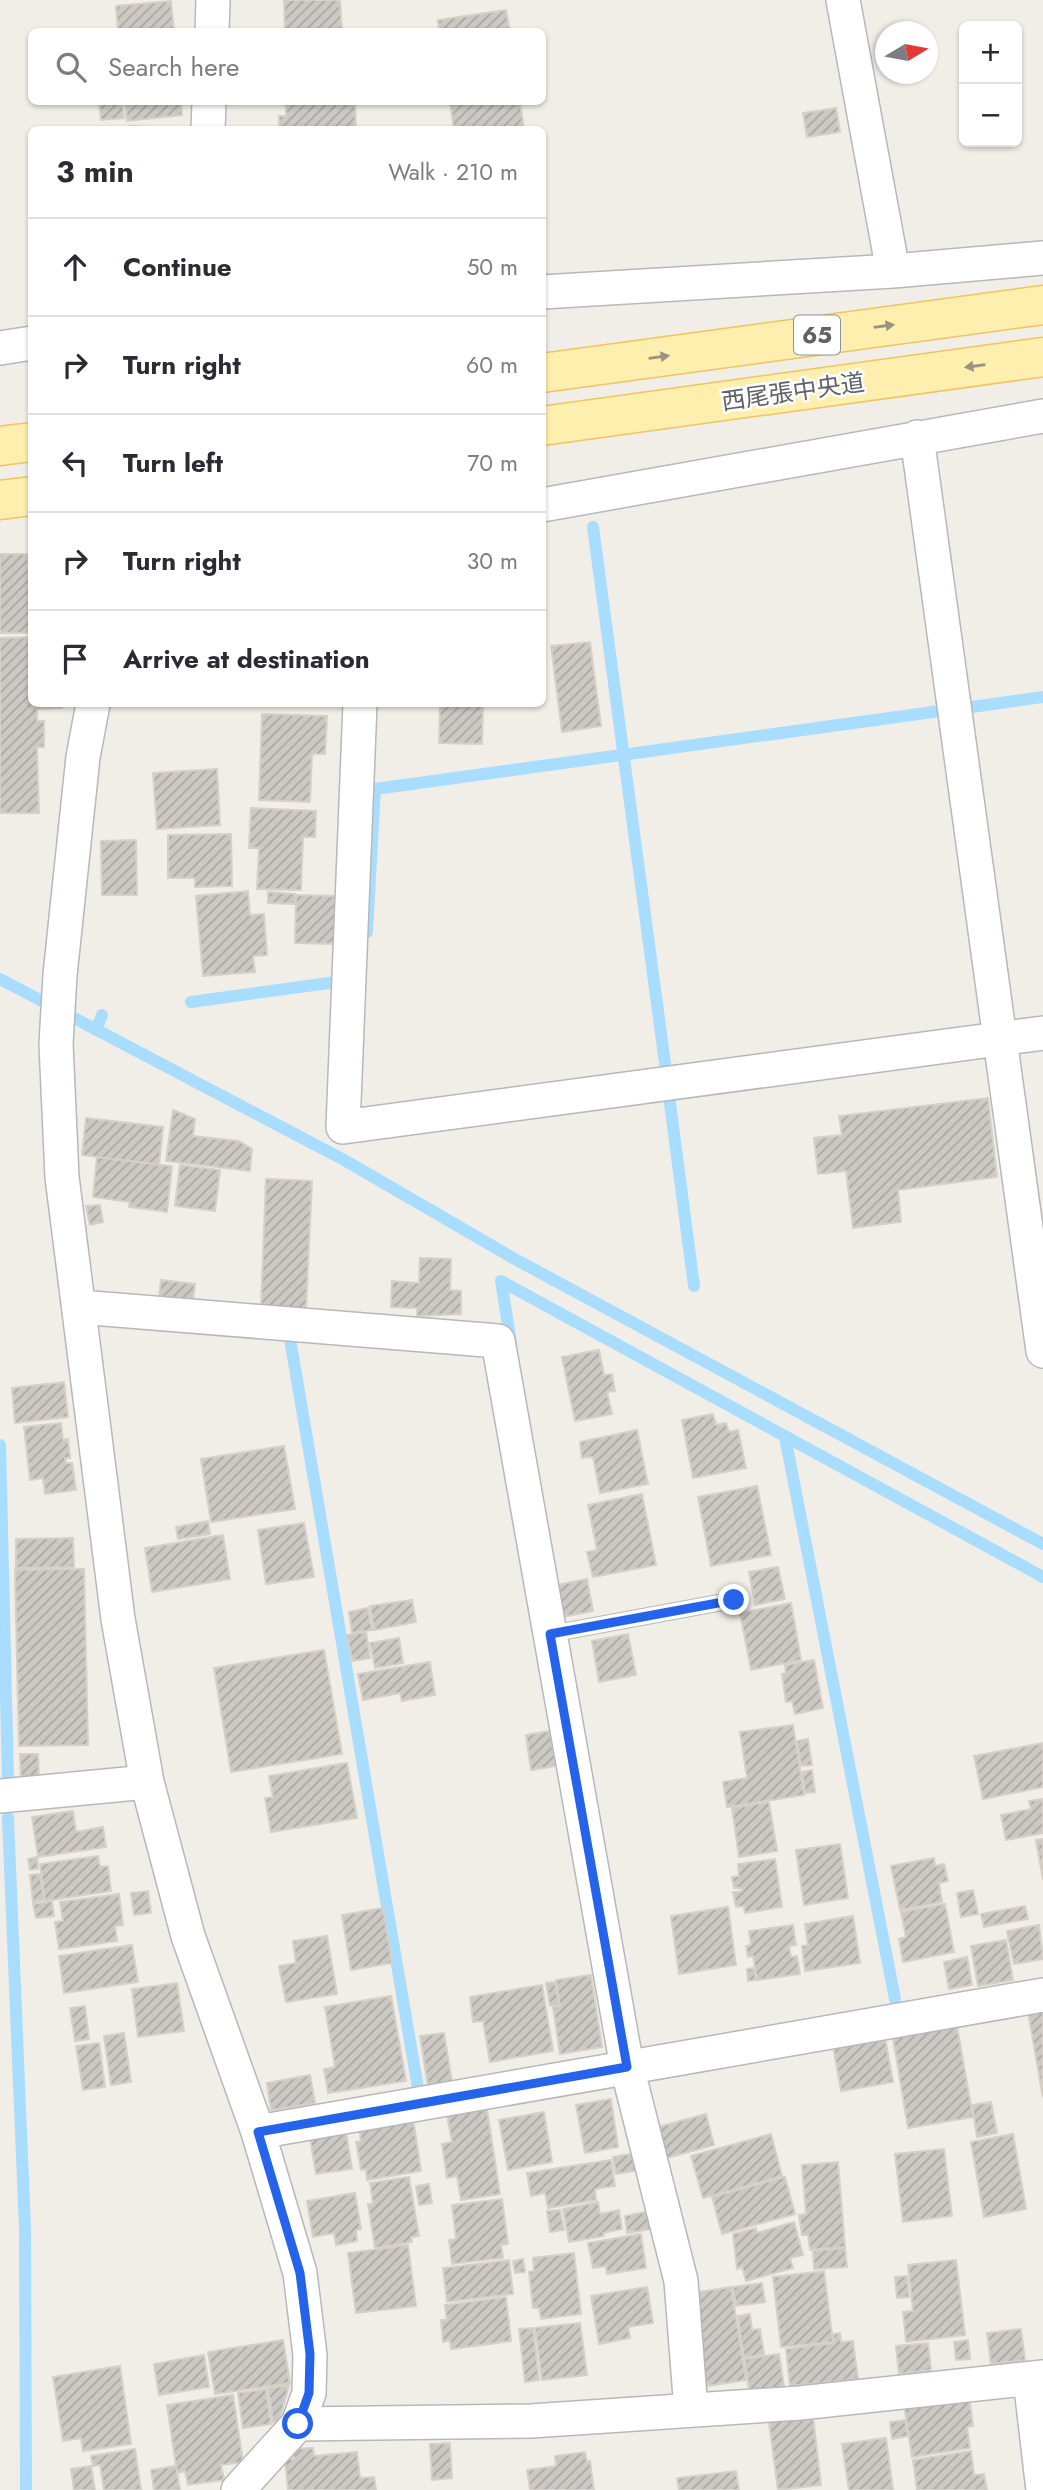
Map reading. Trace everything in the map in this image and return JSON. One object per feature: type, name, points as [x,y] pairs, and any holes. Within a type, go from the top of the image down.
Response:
[{"type":"main road","name":"65","points":[[546,372],[1043,305]]},
{"type":"main road","name":"西尾張中央道","points":[[546,425],[1043,357]]},
{"type":"main road","points":[[0,446],[28,442]]},
{"type":"main road","points":[[0,500],[28,496]]},
{"type":"street","points":[[212,28],[213,0]]},
{"type":"street","points":[[843,0],[893,271]]},
{"type":"street","points":[[208,126],[209,105]]},
{"type":"street","points":[[546,292],[893,271],[1043,258]]},
{"type":"street","points":[[0,348],[28,344]]},
{"type":"street","points":[[546,504],[1043,416]]},
{"type":"street","points":[[917,437],[1043,1351]]},
{"type":"street","points":[[92,707],[83,757],[60,975],[57,1044],[62,1177],[118,1619],[146,1782],[188,1936],[258,2132],[300,2273],[310,2354],[309,2393],[298,2424],[238,2490]]},
{"type":"street","points":[[360,707],[343,1127],[1043,1033]]},
{"type":"street","points":[[80,1307],[498,1341],[627,2067],[681,2281],[691,2410]]},
{"type":"street","points":[[0,1796],[146,1782]]},
{"type":"street","points":[[258,2132],[1043,1995]]},
{"type":"street","points":[[298,2424],[531,2421],[800,2403],[1037,2378],[1043,2490]]},
{"type":"lane","points":[[550,1634],[734,1600]]},
{"type":"building","points":[[284,0],[340,0],[342,28],[285,28]]},
{"type":"building","points":[[171,1],[174,28],[118,28],[116,6]]},
{"type":"building","points":[[506,10],[509,28],[439,28],[438,20]]},
{"type":"building","points":[[99,105],[122,105],[124,118],[101,120]]},
{"type":"building","points":[[125,105],[181,105],[182,115],[127,121]]},
{"type":"building","points":[[286,105],[355,105],[356,126],[279,126],[279,116],[286,116]]},
{"type":"building","points":[[450,105],[520,105],[523,126],[453,126]]},
{"type":"building","points":[[836,108],[840,132],[807,137],[803,113]]},
{"type":"building","points":[[0,554],[28,554],[28,633],[0,633]]},
{"type":"building","points":[[28,637],[28,707],[62,707],[37,709],[37,721],[44,721],[44,747],[37,747],[39,813],[0,813],[0,638]]},
{"type":"building","points":[[590,642],[601,726],[562,732],[551,646]]},
{"type":"building","points":[[440,707],[483,707],[482,744],[439,743]]},
{"type":"building","points":[[262,714],[327,716],[325,754],[312,754],[310,802],[259,800]]},
{"type":"building","points":[[217,769],[220,825],[157,829],[153,773]]},
{"type":"building","points":[[251,808],[316,811],[315,837],[303,837],[301,890],[257,889],[259,848],[249,848]]},
{"type":"building","points":[[231,834],[232,886],[195,887],[195,878],[168,878],[168,835]]},
{"type":"building","points":[[136,840],[137,895],[102,895],[101,841]]},
{"type":"building","points":[[248,891],[250,915],[264,914],[267,955],[253,956],[255,972],[203,976],[196,896]]},
{"type":"building","points":[[268,892],[295,894],[295,904],[268,903]]},
{"type":"building","points":[[296,895],[339,896],[338,944],[295,943]]},
{"type":"building","points":[[988,1098],[997,1177],[898,1190],[901,1222],[853,1228],[846,1171],[818,1174],[814,1138],[842,1135],[839,1116]]},
{"type":"building","points":[[173,1110],[195,1119],[193,1136],[239,1141],[252,1149],[250,1171],[166,1161]]},
{"type":"building","points":[[86,1118],[163,1127],[159,1165],[82,1155]]},
{"type":"building","points":[[97,1157],[172,1166],[167,1212],[129,1207],[130,1202],[93,1197]]},
{"type":"building","points":[[180,1165],[220,1170],[215,1211],[175,1206]]},
{"type":"building","points":[[266,1179],[312,1181],[306,1309],[261,1307]]},
{"type":"building","points":[[100,1205],[103,1222],[90,1225],[86,1206]]},
{"type":"building","points":[[420,1258],[451,1259],[450,1290],[461,1291],[461,1314],[417,1316],[417,1308],[391,1307],[392,1281],[419,1283]]},
{"type":"building","points":[[161,1280],[195,1284],[193,1300],[159,1296]]},
{"type":"building","points":[[599,1350],[604,1375],[612,1374],[615,1391],[607,1392],[612,1414],[575,1421],[562,1357]]},
{"type":"building","points":[[64,1382],[68,1417],[15,1423],[12,1388]]},
{"type":"building","points":[[713,1414],[716,1425],[726,1423],[729,1432],[738,1430],[746,1468],[693,1478],[682,1420]]},
{"type":"building","points":[[61,1423],[63,1440],[68,1439],[70,1458],[65,1458],[66,1463],[72,1463],[76,1490],[45,1494],[43,1478],[30,1480],[24,1427]]},
{"type":"building","points":[[637,1430],[648,1484],[600,1493],[593,1457],[582,1458],[580,1442]]},
{"type":"building","points":[[284,1446],[295,1509],[211,1522],[201,1459]]},
{"type":"building","points":[[757,1486],[771,1555],[711,1566],[698,1497]]},
{"type":"building","points":[[642,1494],[656,1565],[593,1577],[587,1552],[597,1550],[588,1505]]},
{"type":"building","points":[[208,1521],[210,1534],[178,1539],[176,1527]]},
{"type":"building","points":[[304,1523],[314,1577],[266,1584],[258,1530]]},
{"type":"building","points":[[223,1535],[230,1579],[152,1592],[145,1548]]},
{"type":"building","points":[[73,1538],[74,1567],[16,1568],[16,1539]]},
{"type":"building","points":[[778,1567],[785,1599],[755,1605],[749,1572]]},
{"type":"building","points":[[84,1569],[88,1745],[19,1746],[15,1570]]},
{"type":"building","points":[[587,1579],[593,1611],[558,1618],[552,1586]]},
{"type":"building","points":[[412,1600],[416,1622],[374,1630],[370,1606]]},
{"type":"building","points":[[791,1603],[801,1660],[751,1670],[740,1613]]},
{"type":"building","points":[[368,1608],[372,1630],[352,1633],[349,1612]]},
{"type":"building","points":[[366,1632],[370,1658],[352,1661],[347,1635]]},
{"type":"building","points":[[628,1634],[636,1675],[599,1682],[592,1641]]},
{"type":"building","points":[[399,1638],[403,1663],[375,1668],[370,1643]]},
{"type":"building","points":[[324,1650],[342,1754],[231,1772],[214,1668]]},
{"type":"building","points":[[814,1660],[823,1708],[795,1714],[792,1701],[786,1702],[782,1674],[786,1673],[785,1665]]},
{"type":"building","points":[[430,1662],[435,1695],[402,1701],[400,1693],[363,1700],[358,1674]]},
{"type":"building","points":[[793,1725],[804,1795],[727,1807],[723,1782],[747,1778],[740,1732]]},
{"type":"building","points":[[550,1731],[556,1766],[531,1770],[526,1735]]},
{"type":"building","points":[[808,1739],[812,1765],[801,1766],[797,1741]]},
{"type":"building","points":[[1043,1743],[1043,1787],[983,1799],[974,1756]]},
{"type":"building","points":[[20,1754],[38,1754],[39,1779],[21,1779]]},
{"type":"building","points":[[347,1763],[357,1818],[271,1832],[265,1798],[273,1797],[269,1776]]},
{"type":"building","points":[[812,1770],[815,1792],[805,1793],[802,1772]]},
{"type":"building","points":[[1043,1799],[1043,1833],[1006,1840],[1001,1815],[1031,1809],[1029,1801]]},
{"type":"building","points":[[769,1802],[777,1851],[739,1857],[732,1808]]},
{"type":"building","points":[[73,1811],[76,1832],[103,1827],[106,1847],[38,1857],[32,1817]]},
{"type":"building","points":[[1043,1839],[1043,1880],[1036,1840]]},
{"type":"building","points":[[840,1844],[848,1898],[804,1905],[796,1850]]},
{"type":"building","points":[[98,1856],[100,1867],[108,1866],[111,1891],[45,1901],[40,1864]]},
{"type":"building","points":[[37,1857],[38,1869],[30,1870],[28,1859]]},
{"type":"building","points":[[934,1858],[935,1866],[944,1864],[948,1881],[939,1883],[942,1902],[900,1910],[891,1866]]},
{"type":"building","points":[[775,1859],[782,1907],[745,1913],[744,1906],[736,1907],[733,1892],[742,1891],[741,1888],[734,1888],[732,1877],[739,1876],[738,1864]]},
{"type":"building","points":[[40,1874],[44,1900],[33,1902],[30,1875]]},
{"type":"building","points":[[973,1890],[978,1914],[961,1917],[957,1893]]},
{"type":"building","points":[[148,1891],[151,1913],[134,1915],[131,1893]]},
{"type":"building","points":[[119,1894],[123,1925],[115,1926],[117,1941],[59,1949],[55,1922],[63,1921],[60,1902]]},
{"type":"building","points":[[52,1901],[54,1916],[36,1918],[33,1904]]},
{"type":"building","points":[[945,1904],[954,1952],[903,1962],[899,1939],[906,1937],[901,1912]]},
{"type":"building","points":[[1025,1906],[1028,1919],[984,1927],[981,1914]]},
{"type":"building","points":[[728,1907],[736,1965],[679,1974],[671,1916]]},
{"type":"building","points":[[383,1908],[392,1963],[351,1970],[342,1915]]},
{"type":"building","points":[[853,1916],[860,1963],[805,1971],[802,1946],[808,1945],[805,1924]]},
{"type":"building","points":[[793,1925],[796,1945],[789,1946],[791,1957],[797,1956],[800,1974],[757,1980],[753,1956],[748,1957],[746,1946],[751,1945],[749,1931]]},
{"type":"building","points":[[1039,1925],[1043,1959],[1014,1964],[1007,1931]]},
{"type":"building","points":[[327,1936],[337,1994],[286,2002],[279,1966],[296,1963],[293,1941]]},
{"type":"building","points":[[1006,1940],[1013,1980],[978,1986],[971,1946]]},
{"type":"building","points":[[132,1945],[138,1982],[64,1993],[59,1956]]},
{"type":"building","points":[[967,1957],[972,1985],[949,1989],[944,1962]]},
{"type":"building","points":[[754,1968],[756,1980],[748,1981],[747,1969]]},
{"type":"building","points":[[591,1975],[602,2047],[560,2054],[553,2007],[560,2006],[556,1980]]},
{"type":"building","points":[[555,1982],[559,2005],[550,2006],[546,1983]]},
{"type":"building","points":[[177,1983],[184,2031],[138,2037],[132,1989]]},
{"type":"building","points":[[542,1985],[553,2051],[490,2062],[483,2021],[473,2022],[470,1997]]},
{"type":"building","points":[[391,1996],[406,2081],[328,2093],[324,2069],[335,2067],[325,2007]]},
{"type":"building","points":[[1043,2003],[1043,2098],[1027,2006]]},
{"type":"building","points":[[85,2006],[89,2039],[75,2041],[70,2008]]},
{"type":"building","points":[[957,2026],[973,2117],[908,2128],[893,2038]]},
{"type":"building","points":[[124,2033],[131,2082],[111,2085],[104,2036]]},
{"type":"building","points":[[444,2033],[452,2082],[428,2086],[420,2036]]},
{"type":"building","points":[[885,2037],[893,2082],[841,2091],[833,2046]]},
{"type":"building","points":[[99,2043],[105,2087],[83,2090],[76,2046]]},
{"type":"building","points":[[310,2075],[315,2103],[271,2110],[267,2083]]},
{"type":"building","points":[[611,2099],[618,2147],[585,2153],[576,2105]]},
{"type":"building","points":[[991,2102],[997,2133],[977,2137],[972,2105]]},
{"type":"building","points":[[486,2103],[500,2194],[461,2200],[457,2176],[447,2178],[442,2144],[452,2142],[446,2109]]},
{"type":"building","points":[[544,2112],[552,2162],[508,2170],[499,2120]]},
{"type":"building","points":[[706,2114],[714,2145],[667,2158],[658,2127]]},
{"type":"building","points":[[413,2118],[421,2171],[367,2180],[366,2169],[361,2170],[356,2142],[361,2141],[359,2127]]},
{"type":"building","points":[[346,2132],[352,2169],[316,2174],[310,2138]]},
{"type":"building","points":[[771,2134],[782,2176],[703,2198],[691,2156]]},
{"type":"building","points":[[1013,2134],[1026,2209],[984,2217],[971,2142]]},
{"type":"building","points":[[944,2149],[952,2216],[903,2222],[895,2154]]},
{"type":"building","points":[[636,2153],[639,2170],[616,2174],[613,2157]]},
{"type":"building","points":[[611,2160],[615,2186],[595,2189],[596,2200],[548,2208],[545,2193],[531,2196],[527,2173]]},
{"type":"building","points":[[838,2162],[845,2247],[810,2250],[808,2235],[802,2235],[799,2215],[806,2214],[802,2165]]},
{"type":"building","points":[[409,2177],[419,2236],[411,2237],[412,2242],[375,2248],[368,2204],[373,2204],[370,2183]]},
{"type":"building","points":[[785,2177],[795,2214],[722,2234],[712,2197]]},
{"type":"building","points":[[429,2184],[432,2203],[419,2205],[416,2186]]},
{"type":"building","points":[[355,2193],[361,2229],[356,2230],[357,2241],[336,2245],[334,2233],[313,2237],[307,2201]]},
{"type":"building","points":[[502,2199],[508,2244],[501,2245],[503,2258],[452,2264],[449,2240],[456,2239],[452,2205]]},
{"type":"building","points":[[598,2202],[600,2214],[619,2210],[622,2229],[603,2233],[604,2236],[569,2242],[563,2209]]},
{"type":"building","points":[[560,2210],[564,2230],[550,2232],[547,2211]]},
{"type":"building","points":[[650,2211],[652,2229],[627,2233],[625,2216]]},
{"type":"building","points":[[794,2222],[803,2255],[790,2258],[793,2268],[746,2281],[742,2267],[737,2269],[733,2234],[756,2228],[757,2233]]},
{"type":"building","points":[[641,2234],[646,2268],[607,2274],[606,2266],[593,2268],[588,2243]]},
{"type":"building","points":[[408,2245],[416,2306],[356,2313],[348,2253]]},
{"type":"building","points":[[845,2248],[847,2267],[814,2269],[813,2251]]},
{"type":"building","points":[[574,2253],[581,2314],[541,2319],[539,2308],[533,2308],[529,2272],[534,2271],[533,2258]]},
{"type":"building","points":[[523,2259],[525,2272],[515,2273],[513,2261]]},
{"type":"building","points":[[509,2260],[513,2294],[447,2302],[443,2268]]},
{"type":"building","points":[[956,2260],[965,2335],[906,2342],[903,2312],[913,2311],[908,2265]]},
{"type":"building","points":[[824,2271],[833,2342],[781,2347],[773,2277]]},
{"type":"building","points":[[907,2276],[909,2297],[897,2298],[895,2277]]},
{"type":"building","points":[[762,2283],[765,2302],[736,2306],[733,2287]]},
{"type":"building","points":[[647,2287],[653,2323],[628,2327],[630,2338],[599,2344],[591,2296]]},
{"type":"building","points":[[731,2287],[746,2380],[707,2386],[692,2293]]},
{"type":"building","points":[[506,2297],[511,2341],[451,2349],[450,2340],[443,2342],[441,2320],[447,2320],[445,2305]]},
{"type":"building","points":[[750,2314],[752,2330],[760,2329],[764,2354],[744,2358],[738,2316]]},
{"type":"building","points":[[580,2323],[587,2375],[542,2380],[535,2328]]},
{"type":"building","points":[[533,2328],[539,2380],[525,2382],[519,2329]]},
{"type":"building","points":[[1021,2329],[1025,2360],[991,2364],[987,2333]]},
{"type":"building","points":[[840,2333],[841,2342],[853,2341],[858,2379],[790,2386],[786,2349],[834,2343],[833,2334]]},
{"type":"building","points":[[283,2340],[290,2383],[215,2394],[208,2352]]},
{"type":"building","points":[[968,2340],[970,2359],[956,2360],[954,2342]]},
{"type":"building","points":[[928,2343],[931,2370],[899,2374],[896,2346]]},
{"type":"building","points":[[779,2354],[785,2393],[750,2398],[745,2359]]},
{"type":"building","points":[[204,2355],[209,2387],[159,2395],[154,2364]]},
{"type":"building","points":[[120,2366],[131,2444],[83,2451],[81,2438],[63,2441],[53,2377]]},
{"type":"building","points":[[289,2385],[279,2421],[273,2422],[268,2388]]},
{"type":"building","points":[[266,2389],[271,2424],[243,2428],[238,2393]]},
{"type":"building","points":[[969,2394],[973,2426],[967,2427],[970,2448],[912,2457],[904,2404]]},
{"type":"building","points":[[233,2395],[243,2462],[221,2465],[224,2480],[188,2485],[185,2471],[177,2473],[167,2405]]},
{"type":"building","points":[[813,2416],[821,2485],[778,2490],[769,2422]]},
{"type":"building","points":[[905,2420],[908,2436],[892,2439],[890,2422]]},
{"type":"building","points":[[886,2438],[893,2490],[849,2490],[842,2444]]},
{"type":"building","points":[[450,2443],[452,2478],[432,2480],[430,2444]]},
{"type":"building","points":[[313,2448],[314,2456],[357,2452],[360,2478],[374,2477],[376,2490],[288,2490],[285,2459],[294,2459],[293,2449]]},
{"type":"building","points":[[135,2449],[141,2490],[104,2490],[100,2465],[93,2466],[91,2456]]},
{"type":"building","points":[[971,2451],[974,2475],[984,2474],[987,2490],[917,2490],[913,2460]]},
{"type":"building","points":[[585,2452],[587,2462],[590,2461],[594,2490],[530,2490],[527,2470],[556,2466],[555,2456]]},
{"type":"building","points":[[91,2466],[95,2490],[74,2490],[71,2469]]},
{"type":"building","points":[[176,2466],[180,2490],[154,2490],[151,2470]]},
{"type":"building","points":[[736,2471],[739,2490],[679,2490],[677,2478]]},
{"type":"waterway","points":[[593,527],[666,1071]]},
{"type":"waterway","points":[[972,707],[1043,697]]},
{"type":"waterway","points":[[367,932],[375,789],[940,711]]},
{"type":"waterway","points":[[0,979],[346,1161],[513,1258],[1043,1544]]},
{"type":"waterway","points":[[191,1002],[336,982]]},
{"type":"waterway","points":[[96,1030],[102,1015]]},
{"type":"waterway","points":[[669,1096],[694,1286]]},
{"type":"waterway","points":[[501,1281],[1043,1577]]},
{"type":"waterway","points":[[501,1281],[511,1343]]},
{"type":"waterway","points":[[290,1339],[418,2088]]},
{"type":"waterway","points":[[785,1437],[895,1999]]},
{"type":"waterway","points":[[0,1445],[8,1780]]},
{"type":"waterway","points":[[8,1818],[25,2229],[26,2490]]},
{"type":"route","points":[[298,2424],[309,2393],[310,2354],[300,2273],[258,2132],[627,2067],[550,1634],[734,1600]]}]
